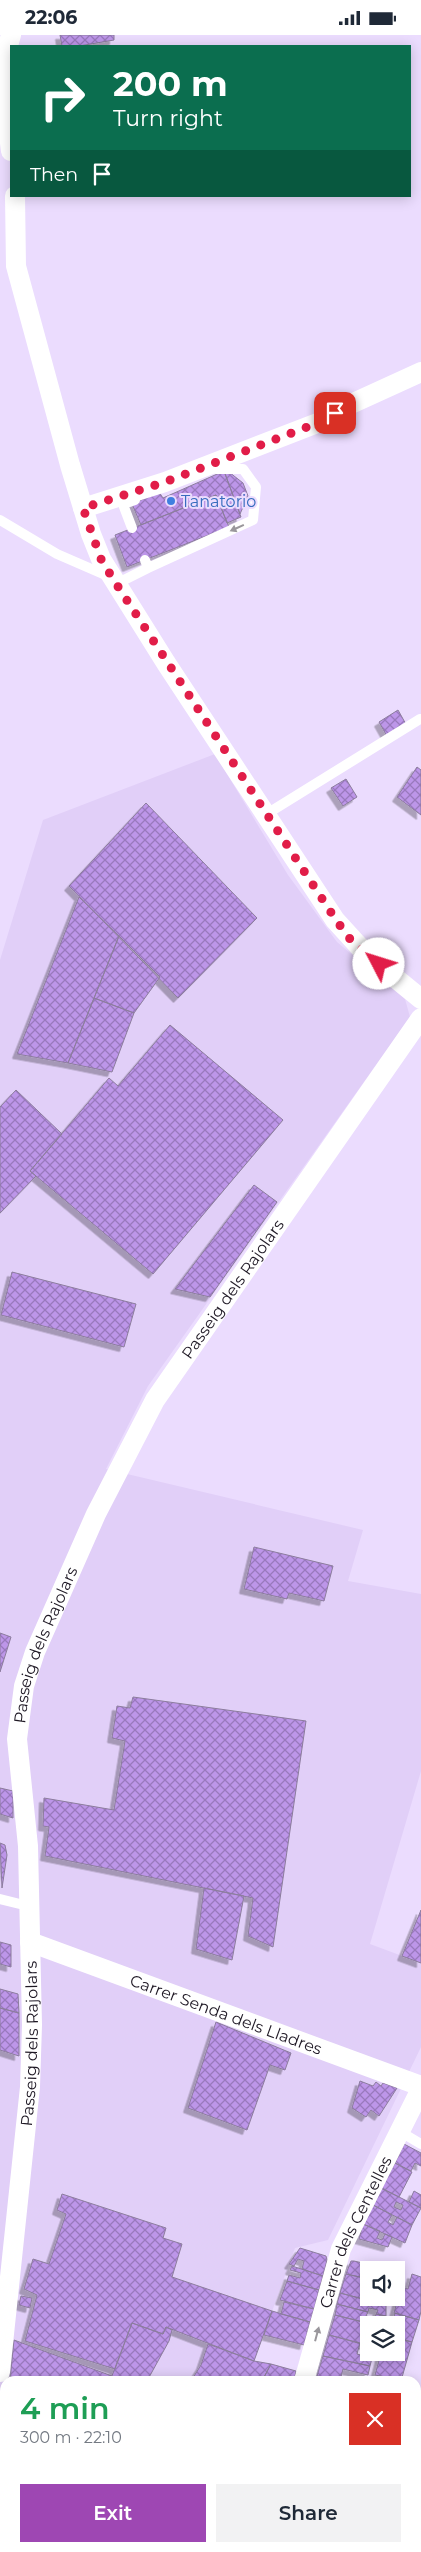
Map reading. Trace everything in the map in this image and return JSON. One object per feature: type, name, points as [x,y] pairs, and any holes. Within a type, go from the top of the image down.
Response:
[{"type":"street","points":[[10,143],[3,86],[3,63],[11,35]]},
{"type":"street","points":[[15,197],[16,266],[83,508],[101,559],[330,913],[350,939],[421,999]]},
{"type":"street","points":[[83,508],[165,482],[320,422],[351,404],[421,372]]},
{"type":"street","name":"Passeig dels Rajolars","points":[[0,2372],[30,2087],[32,2025],[28,1845],[17,1739],[24,1686],[39,1644],[96,1514],[155,1400],[421,1019]]},
{"type":"street","name":"Carrer Senda dels Lladres","points":[[30,1942],[421,2087]]},
{"type":"street","name":"Carrer dels Centelles","points":[[305,2376],[340,2249],[421,2087]]},
{"type":"lane","points":[[0,520],[57,554],[114,581],[146,564],[253,520],[256,487],[243,469],[222,467],[126,503],[125,511],[132,528]]},
{"type":"lane","points":[[265,815],[420,719]]},
{"type":"lane","points":[[0,1899],[28,1906]]},
{"type":"lane","points":[[399,2131],[421,2144]]},
{"type":"shaded area","points":[[215,754],[288,875],[337,942],[405,999],[410,1017],[148,1386],[106,1469],[363,1530],[348,1581],[421,1594],[421,1771],[370,1944],[421,1963],[421,2047],[328,2240],[295,2248],[254,2361],[271,2364],[265,2376],[0,2376],[0,960],[43,820]]},
{"type":"building","points":[[60,35],[114,35],[114,40],[85,45],[62,45]]},
{"type":"building","name":"Tanatorio","points":[[224,471],[241,517],[227,523],[216,495],[141,525],[132,504],[159,492],[163,498]]},
{"type":"building","points":[[224,471],[229,472],[243,483],[248,496],[240,514]]},
{"type":"building","points":[[216,495],[229,527],[127,567],[115,535]]},
{"type":"building","points":[[398,710],[407,726],[388,738],[379,722]]},
{"type":"building","points":[[417,767],[421,770],[421,815],[397,797]]},
{"type":"building","points":[[346,779],[357,797],[343,806],[331,788]]},
{"type":"building","points":[[146,803],[257,918],[178,998],[69,886]]},
{"type":"building","points":[[79,897],[119,936],[68,1063],[17,1054]]},
{"type":"building","points":[[119,936],[160,977],[134,1013],[94,998]]},
{"type":"building","points":[[94,998],[134,1013],[112,1072],[68,1063]]},
{"type":"building","points":[[170,1025],[283,1120],[153,1274],[30,1171],[109,1078],[118,1086]]},
{"type":"building","points":[[16,1090],[62,1134],[30,1171],[36,1176],[0,1213],[0,1107]]},
{"type":"building","points":[[254,1185],[277,1202],[210,1297],[175,1289]]},
{"type":"building","points":[[12,1272],[136,1304],[124,1347],[1,1315]]},
{"type":"building","points":[[254,1547],[333,1566],[324,1601],[289,1593],[287,1599],[244,1589]]},
{"type":"building","points":[[0,1633],[11,1637],[0,1672]]},
{"type":"building","points":[[133,1697],[306,1721],[273,1947],[248,1936],[253,1898],[45,1856],[49,1827],[43,1826],[44,1798],[114,1810],[125,1741],[112,1738],[117,1706],[130,1708]]},
{"type":"building","points":[[0,1788],[13,1791],[13,1818],[0,1814]]},
{"type":"building","points":[[0,1843],[5,1845],[7,1855],[2,1888]]},
{"type":"building","points":[[204,1888],[244,1896],[232,1960],[196,1949]]},
{"type":"building","points":[[421,1910],[421,1963],[402,1956]]},
{"type":"building","points":[[0,1942],[11,1945],[11,1967],[0,1964]]},
{"type":"building","points":[[0,1989],[18,1994],[19,2013],[0,2008]]},
{"type":"building","points":[[0,2008],[19,2013],[19,2056],[0,2050]]},
{"type":"building","points":[[216,2022],[291,2053],[285,2070],[270,2065],[247,2130],[188,2108]]},
{"type":"building","points":[[360,2081],[373,2086],[376,2082],[381,2086],[383,2083],[397,2088],[379,2116],[371,2110],[366,2117],[352,2108]]},
{"type":"building","points":[[404,2144],[421,2153],[421,2166],[415,2163],[411,2171],[395,2163]]},
{"type":"building","points":[[395,2163],[412,2172],[399,2197],[381,2188]]},
{"type":"building","points":[[381,2188],[421,2208],[412,2225],[373,2205]],"holes":[[[396,2202],[403,2205],[401,2210],[394,2207]]]},
{"type":"building","points":[[414,2191],[421,2195],[421,2208],[409,2202]]},
{"type":"building","points":[[62,2194],[166,2228],[163,2238],[182,2244],[172,2277],[272,2311],[254,2361],[166,2327],[163,2334],[132,2323],[115,2369],[25,2341],[37,2295],[24,2289],[33,2259],[49,2264],[66,2214],[57,2210]]},
{"type":"building","points":[[373,2205],[392,2215],[388,2222],[393,2225],[397,2217],[412,2225],[405,2243],[363,2224]]},
{"type":"building","points":[[363,2224],[380,2231],[377,2238],[382,2240],[385,2234],[392,2237],[388,2247],[359,2239]]},
{"type":"building","points":[[300,2248],[326,2256],[327,2260],[323,2276],[302,2269],[304,2261],[298,2259],[294,2266],[289,2264]]},
{"type":"building","points":[[351,2261],[360,2262],[360,2277],[346,2274]]},
{"type":"building","points":[[292,2266],[323,2276],[319,2290],[287,2281],[289,2275],[300,2278],[301,2273],[290,2270]]},
{"type":"building","points":[[346,2274],[360,2277],[360,2298],[340,2293]]},
{"type":"building","points":[[412,2274],[421,2277],[421,2311],[419,2320],[394,2313],[396,2306],[405,2306],[405,2288],[408,2289]]},
{"type":"building","points":[[287,2281],[319,2290],[314,2309],[280,2300]]},
{"type":"building","points":[[340,2293],[360,2298],[360,2306],[386,2306],[386,2316],[376,2314],[378,2310],[369,2308],[368,2312],[337,2304]]},
{"type":"building","points":[[21,2296],[32,2298],[30,2308],[19,2305]]},
{"type":"building","points":[[284,2302],[314,2309],[310,2322],[281,2314]]},
{"type":"building","points":[[337,2304],[368,2312],[366,2316],[360,2316],[360,2321],[335,2315]]},
{"type":"building","points":[[272,2311],[310,2322],[304,2345],[264,2335]]},
{"type":"building","points":[[395,2313],[419,2320],[412,2342],[405,2340],[405,2316],[394,2316]]},
{"type":"building","points":[[335,2315],[360,2321],[360,2344],[329,2335]]},
{"type":"building","points":[[132,2323],[163,2334],[166,2327],[172,2330],[169,2341],[150,2376],[112,2376]]},
{"type":"building","points":[[329,2335],[360,2343],[357,2354],[360,2355],[360,2361],[371,2361],[370,2366],[323,2356]]},
{"type":"building","points":[[14,2340],[112,2376],[10,2376]]},
{"type":"building","points":[[405,2340],[412,2342],[402,2376],[375,2375],[379,2361],[405,2361]]},
{"type":"building","points":[[208,2344],[254,2361],[271,2364],[265,2376],[194,2376],[201,2365]]},
{"type":"building","points":[[323,2356],[370,2366],[368,2375],[343,2369],[341,2376],[317,2376]]},
{"type":"building","points":[[271,2364],[296,2371],[295,2376],[265,2376]]},
{"type":"place","name":"Tanatorio","points":[[171,501]]},
{"type":"route","points":[[335,413],[320,422],[220,459],[165,482],[83,508],[101,559],[166,663],[298,866],[336,920],[350,939],[379,964]]}]
